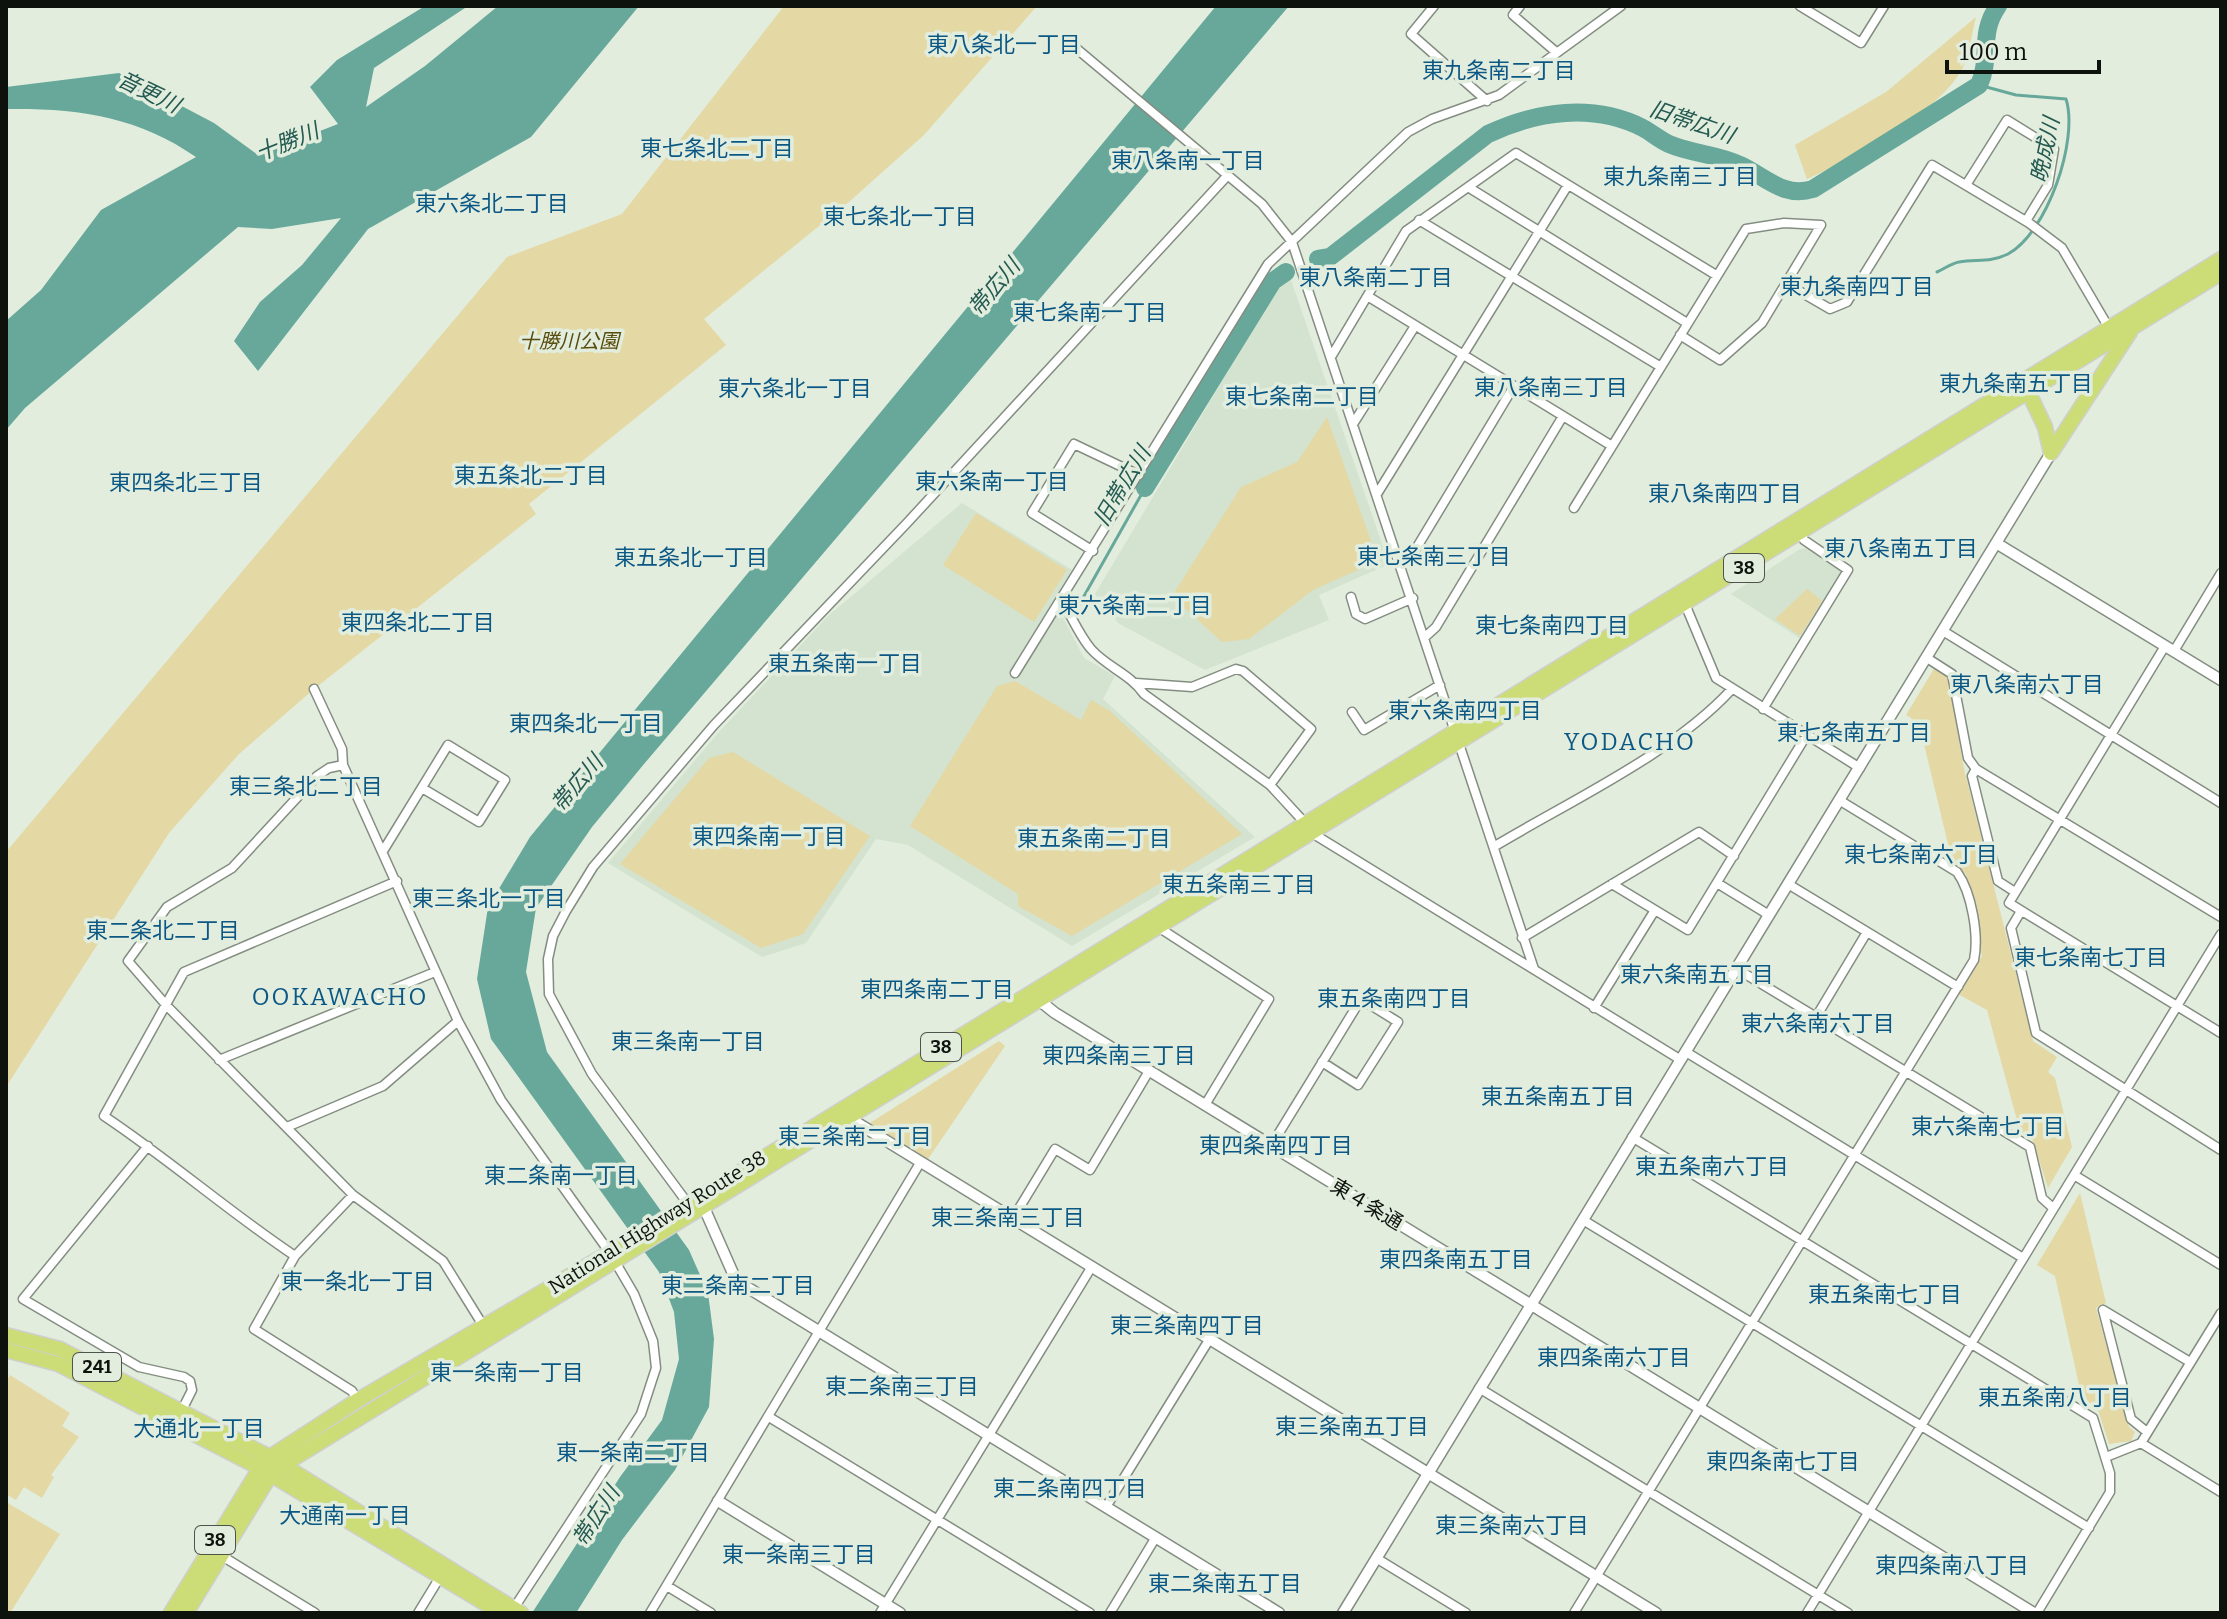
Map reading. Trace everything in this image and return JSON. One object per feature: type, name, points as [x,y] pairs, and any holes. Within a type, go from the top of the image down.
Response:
[{"type":"highway","name":"National Highway Route 38","points":[[1457,737],[1800,533],[2026,387],[2109,328],[2221,259]]},
{"type":"highway","name":"National Highway Route 38","points":[[186,1613],[222,1556],[271,1466],[2026,387],[2132,329],[2220,275]]},
{"type":"highway","points":[[2051,453],[2132,329]]},
{"type":"highway","points":[[2026,387],[2045,427],[2051,453]]},
{"type":"highway","name":"National Highway Route 38","points":[[1035,996],[1158,927],[1309,828]]},
{"type":"highway","name":"National Highway Route 38","points":[[171,1613],[271,1466],[358,1400],[617,1254]]},
{"type":"highway","name":"241","points":[[6,1335],[60,1349],[182,1410],[271,1466]]},
{"type":"highway","name":"241","points":[[6,1350],[58,1364],[271,1466]]},
{"type":"highway","points":[[271,1466],[440,1577],[512,1611]]},
{"type":"highway","points":[[271,1466],[512,1611]]},
{"type":"street","points":[[1434,6],[1411,34],[1487,101]]},
{"type":"street","points":[[1520,6],[1513,15],[1556,52]]},
{"type":"street","points":[[1015,673],[1268,264],[1408,132],[1432,119],[1487,101],[1515,85],[1621,6]]},
{"type":"street","points":[[1800,6],[1861,43],[1884,6]]},
{"type":"street","points":[[1077,49],[1262,204],[1292,242],[1534,969]]},
{"type":"street","points":[[1966,185],[2007,120],[2054,149],[2048,185],[2028,222]]},
{"type":"street","points":[[1331,357],[1406,231],[1516,153],[1716,275]]},
{"type":"street","points":[[1787,284],[1830,309],[1847,302],[1932,165],[2044,232],[2062,248],[2109,328]]},
{"type":"street","points":[[1226,173],[705,735],[593,867],[553,936],[548,959],[549,994],[592,1074],[697,1205],[735,1278],[819,1333],[1279,1613]]},
{"type":"street","points":[[1377,494],[1568,185]]},
{"type":"street","points":[[1468,187],[1687,323]]},
{"type":"street","points":[[1419,220],[1661,367]]},
{"type":"street","points":[[1574,508],[1716,275],[1746,229],[1784,223],[1821,225],[1762,323],[1720,360],[1680,335]]},
{"type":"street","points":[[1369,297],[1612,446]]},
{"type":"street","points":[[1353,424],[1415,326]]},
{"type":"street","points":[[1401,564],[1411,557],[1514,386]]},
{"type":"street","points":[[1425,637],[1436,627],[1563,416]]},
{"type":"street","points":[[1093,551],[1032,513],[1074,444],[1139,475]]},
{"type":"street","points":[[1343,1613],[2051,453]]},
{"type":"street","points":[[1763,709],[1848,570],[1804,540],[1800,533]]},
{"type":"street","points":[[1996,543],[2221,680]]},
{"type":"street","points":[[2221,573],[2111,735],[2009,903],[2221,1033]]},
{"type":"street","points":[[1351,597],[1356,614],[1365,619],[1413,598]]},
{"type":"street","points":[[1061,599],[1089,647],[1136,683],[1144,694],[1270,785],[1309,828],[1594,1008],[1683,1056],[2023,1258]]},
{"type":"street","points":[[1685,604],[1716,678],[1860,768]]},
{"type":"street","points":[[1943,631],[2221,803]]},
{"type":"street","points":[[1927,658],[1952,674],[1968,758],[1976,769],[2221,917]]},
{"type":"street","points":[[1136,683],[1192,687],[1236,669],[1243,671],[1311,729],[1270,785]]},
{"type":"street","points":[[1352,712],[1364,730],[1440,685]]},
{"type":"street","points":[[314,689],[342,749],[343,765],[458,1021],[501,1100],[617,1254],[653,1341],[656,1368],[641,1414],[512,1611]]},
{"type":"street","points":[[1495,846],[1675,739],[1708,715],[1731,690]]},
{"type":"street","points":[[1612,884],[1688,930],[1806,736]]},
{"type":"street","points":[[383,851],[448,745],[505,780],[479,822],[422,788]]},
{"type":"street","points":[[343,765],[329,768],[317,776],[232,868],[167,907],[128,961],[167,1006],[353,1195],[443,1261],[484,1327]]},
{"type":"street","points":[[1976,769],[1972,776],[1998,881],[2015,892]]},
{"type":"street","points":[[1574,1613],[1974,960],[1977,946],[1964,882],[1957,872],[1839,800]]},
{"type":"street","points":[[1522,938],[1699,832],[1734,856]]},
{"type":"street","points":[[295,1256],[216,1202],[148,1146],[104,1116],[189,967],[397,881]]},
{"type":"street","points":[[1717,883],[1769,915]]},
{"type":"street","points":[[1788,884],[1958,987]]},
{"type":"street","points":[[1594,1008],[1655,910]]},
{"type":"street","points":[[2021,911],[2011,928],[2036,1033],[2221,1150]]},
{"type":"street","points":[[1158,927],[1269,999],[1205,1105]]},
{"type":"street","points":[[1816,1017],[1867,932]]},
{"type":"street","points":[[1807,1613],[2221,934]]},
{"type":"street","points":[[1737,969],[2030,1147],[2042,1198],[2053,1208]]},
{"type":"street","points":[[219,1060],[435,972]]},
{"type":"street","name":"東４条通","points":[[1035,996],[1149,1071],[2036,1613]]},
{"type":"street","points":[[1271,1146],[1322,1062],[1361,999],[1398,1022],[1358,1085],[1322,1062]]},
{"type":"street","points":[[287,1127],[383,1086],[458,1021]]},
{"type":"street","points":[[1012,1220],[1055,1149],[1090,1170],[1149,1071]]},
{"type":"street","points":[[842,1114],[1656,1613]]},
{"type":"street","points":[[1632,1137],[2093,1418],[2106,1457],[2110,1492],[2036,1613]]},
{"type":"street","points":[[148,1146],[23,1299],[139,1367],[190,1381],[192,1390],[182,1410]]},
{"type":"street","points":[[650,1613],[920,1163]]},
{"type":"street","points":[[2074,1175],[2221,1265]]},
{"type":"street","points":[[353,1195],[295,1256],[254,1329],[352,1391],[358,1400]]},
{"type":"street","points":[[1583,1220],[2089,1528]]},
{"type":"street","points":[[883,1608],[1091,1268]]},
{"type":"street","points":[[2147,1432],[2131,1419],[2103,1310],[2190,1362]]},
{"type":"street","points":[[2106,1457],[2141,1443],[2221,1313]]},
{"type":"street","points":[[1106,1507],[1209,1340]]},
{"type":"street","points":[[1479,1388],[1848,1613]]},
{"type":"street","points":[[769,1417],[1090,1613]]},
{"type":"street","points":[[2141,1443],[2221,1492]]},
{"type":"street","points":[[718,1501],[883,1608],[900,1613]]},
{"type":"street","points":[[1110,1613],[1156,1537]]},
{"type":"street","points":[[222,1556],[315,1613]]},
{"type":"street","points":[[1376,1558],[1466,1613]]},
{"type":"street","points":[[418,1613],[440,1577]]},
{"type":"street","points":[[667,1586],[711,1613]]},
{"type":"shaded area","points":[[1291,280],[1389,564],[1319,595],[1329,620],[1205,670],[1118,623],[1095,594],[1280,284]]},
{"type":"shaded area","points":[[962,503],[1074,571],[1055,602],[1084,658],[1115,676],[1103,699],[1255,837],[1072,946],[908,845],[876,839],[806,943],[762,957],[608,863],[718,733],[828,616]]},
{"type":"shaded area","points":[[1809,548],[1842,569],[1801,639],[1731,594],[1800,549]]},
{"type":"green space","name":"十勝川公園","points":[[784,6],[1037,6],[924,135],[850,201],[704,319],[726,345],[529,504],[536,514],[314,689],[238,755],[169,833],[6,1087],[6,852],[507,257],[622,214]]},
{"type":"green space","points":[[1976,17],[1964,65],[1937,99],[1871,146],[1807,179],[1795,145],[1886,92]]},
{"type":"green space","points":[[1327,417],[1378,561],[1313,590],[1249,639],[1222,642],[1180,604],[1174,593],[1241,487],[1297,462]]},
{"type":"green space","points":[[976,513],[1067,570],[1034,622],[943,565]]},
{"type":"green space","points":[[1807,589],[1822,601],[1800,636],[1775,619]]},
{"type":"green space","points":[[1935,667],[1948,677],[1964,769],[2033,1041],[2057,1057],[2048,1072],[2055,1078],[2072,1147],[2048,1188],[2032,1138],[2020,1131],[1987,1010],[1958,994],[1982,956],[1966,874],[1953,865],[1919,723],[1906,715]]},
{"type":"green space","points":[[1015,681],[1081,720],[1091,700],[1110,711],[1242,834],[1072,936],[1018,906],[1018,894],[910,826],[997,686]]},
{"type":"green space","points":[[733,752],[870,836],[803,934],[761,948],[620,864],[709,758]]},
{"type":"green space","points":[[999,1041],[1005,1046],[928,1159],[870,1123]]},
{"type":"green space","points":[[2080,1193],[2106,1303],[2096,1308],[2129,1427],[2135,1432],[2131,1441],[2109,1444],[2098,1410],[2083,1403],[2055,1276],[2037,1265]]},
{"type":"green space","points":[[10,1375],[70,1413],[62,1426],[79,1437],[51,1475],[54,1477],[42,1498],[24,1487],[16,1500],[6,1494],[6,1382]]},
{"type":"green space","points":[[6,1502],[60,1534],[10,1613],[6,1613]]},
{"type":"water","name":"音更川","points":[[425,6],[468,6],[374,68],[366,107],[425,66],[498,6],[639,6],[531,137],[368,229],[258,371],[234,341],[260,302],[302,265],[341,218],[272,229],[238,227],[25,408],[6,430],[6,321],[41,290],[101,210],[196,157],[151,132],[106,117],[57,110],[6,109],[6,87],[119,73],[214,123],[258,155],[338,124],[310,87],[337,60]]},
{"type":"water","name":"帯広川","points":[[1216,6],[1289,6],[644,764],[592,827],[536,908],[526,972],[547,1052],[689,1250],[708,1293],[714,1339],[709,1407],[675,1470],[622,1540],[576,1613],[532,1613],[620,1477],[662,1420],[679,1359],[674,1312],[659,1272],[491,1039],[477,979],[488,907],[530,837]]},
{"type":"waterway","name":"旧帯広川","points":[[1318,259],[1330,257],[1488,134],[1545,115],[1585,113],[1624,120],[1669,144],[1732,161],[1784,189],[1813,189],[1979,85],[1985,64],[1988,26],[1998,6]]},
{"type":"waterway","name":"晩成川","points":[[1937,272],[1956,263],[2001,257],[2022,243],[2047,207],[2064,161],[2069,117],[2066,99],[2016,95],[1979,85]]},
{"type":"waterway","name":"旧帯広川","points":[[1145,488],[1273,281],[1286,272]]},
{"type":"waterway","name":"旧帯広川","points":[[1079,605],[1145,488]]},
{"type":"district","name":"東八条北一丁目","points":[[1004,44]]},
{"type":"district","name":"東九条南二丁目","points":[[1499,70]]},
{"type":"district","name":"東七条北二丁目","points":[[717,148]]},
{"type":"district","name":"東八条南一丁目","points":[[1188,160]]},
{"type":"district","name":"東九条南三丁目","points":[[1680,176]]},
{"type":"district","name":"東六条北二丁目","points":[[492,203]]},
{"type":"district","name":"東七条北一丁目","points":[[900,216]]},
{"type":"district","name":"東八条南二丁目","points":[[1376,277]]},
{"type":"district","name":"東九条南四丁目","points":[[1857,286]]},
{"type":"district","name":"東七条南一丁目","points":[[1090,312]]},
{"type":"district","name":"東九条南五丁目","points":[[2016,383]]},
{"type":"district","name":"東八条南三丁目","points":[[1551,387]]},
{"type":"district","name":"東六条北一丁目","points":[[795,388]]},
{"type":"district","name":"東七条南二丁目","points":[[1302,396]]},
{"type":"district","name":"東五条北二丁目","points":[[531,475]]},
{"type":"district","name":"東六条南一丁目","points":[[992,481]]},
{"type":"district","name":"東四条北三丁目","points":[[186,482]]},
{"type":"district","name":"東八条南四丁目","points":[[1725,493]]},
{"type":"district","name":"東八条南五丁目","points":[[1901,548]]},
{"type":"district","name":"東七条南三丁目","points":[[1434,556]]},
{"type":"district","name":"東五条北一丁目","points":[[691,557]]},
{"type":"district","name":"東六条南二丁目","points":[[1135,605]]},
{"type":"district","name":"東四条北二丁目","points":[[418,622]]},
{"type":"district","name":"東七条南四丁目","points":[[1552,625]]},
{"type":"district","name":"東五条南一丁目","points":[[845,663]]},
{"type":"district","name":"東八条南六丁目","points":[[2027,684]]},
{"type":"district","name":"東六条南四丁目","points":[[1465,710]]},
{"type":"district","name":"東四条北一丁目","points":[[586,723]]},
{"type":"district","name":"東七条南五丁目","points":[[1854,732]]},
{"type":"district","name":"YODACHO","points":[[1630,742]]},
{"type":"district","name":"東三条北二丁目","points":[[306,786]]},
{"type":"district","name":"東四条南一丁目","points":[[769,836]]},
{"type":"district","name":"東五条南二丁目","points":[[1094,838]]},
{"type":"district","name":"東七条南六丁目","points":[[1921,854]]},
{"type":"district","name":"東五条南三丁目","points":[[1239,884]]},
{"type":"district","name":"東三条北一丁目","points":[[489,898]]},
{"type":"district","name":"東二条北二丁目","points":[[163,930]]},
{"type":"district","name":"東七条南七丁目","points":[[2091,957]]},
{"type":"district","name":"東六条南五丁目","points":[[1697,974]]},
{"type":"district","name":"東四条南二丁目","points":[[937,989]]},
{"type":"district","name":"OOKAWACHO","points":[[340,997]]},
{"type":"district","name":"東五条南四丁目","points":[[1394,998]]},
{"type":"district","name":"東六条南六丁目","points":[[1818,1023]]},
{"type":"district","name":"東三条南一丁目","points":[[688,1041]]},
{"type":"district","name":"東四条南三丁目","points":[[1119,1055]]},
{"type":"district","name":"東五条南五丁目","points":[[1558,1096]]},
{"type":"district","name":"東六条南七丁目","points":[[1988,1126]]},
{"type":"district","name":"東三条南二丁目","points":[[855,1136]]},
{"type":"district","name":"東四条南四丁目","points":[[1276,1145]]},
{"type":"district","name":"東五条南六丁目","points":[[1712,1166]]},
{"type":"district","name":"東二条南一丁目","points":[[561,1175]]},
{"type":"district","name":"東三条南三丁目","points":[[1008,1217]]},
{"type":"district","name":"東四条南五丁目","points":[[1456,1259]]},
{"type":"district","name":"東一条北一丁目","points":[[358,1281]]},
{"type":"district","name":"東二条南二丁目","points":[[738,1285]]},
{"type":"district","name":"東五条南七丁目","points":[[1885,1294]]},
{"type":"district","name":"東三条南四丁目","points":[[1187,1325]]},
{"type":"district","name":"東四条南六丁目","points":[[1614,1357]]},
{"type":"district","name":"東一条南一丁目","points":[[507,1372]]},
{"type":"district","name":"東二条南三丁目","points":[[902,1386]]},
{"type":"district","name":"東五条南八丁目","points":[[2055,1397]]},
{"type":"district","name":"東三条南五丁目","points":[[1352,1426]]},
{"type":"district","name":"大通北一丁目","points":[[199,1428]]},
{"type":"district","name":"東一条南二丁目","points":[[633,1452]]},
{"type":"district","name":"東四条南七丁目","points":[[1783,1461]]},
{"type":"district","name":"東二条南四丁目","points":[[1070,1488]]},
{"type":"district","name":"大通南一丁目","points":[[345,1515]]},
{"type":"district","name":"東三条南六丁目","points":[[1512,1525]]},
{"type":"district","name":"東一条南三丁目","points":[[799,1554]]},
{"type":"district","name":"東四条南八丁目","points":[[1952,1565]]},
{"type":"district","name":"東二条南五丁目","points":[[1225,1583]]},
{"type":"water label","name":"十勝川","points":[[287,142]]}]
